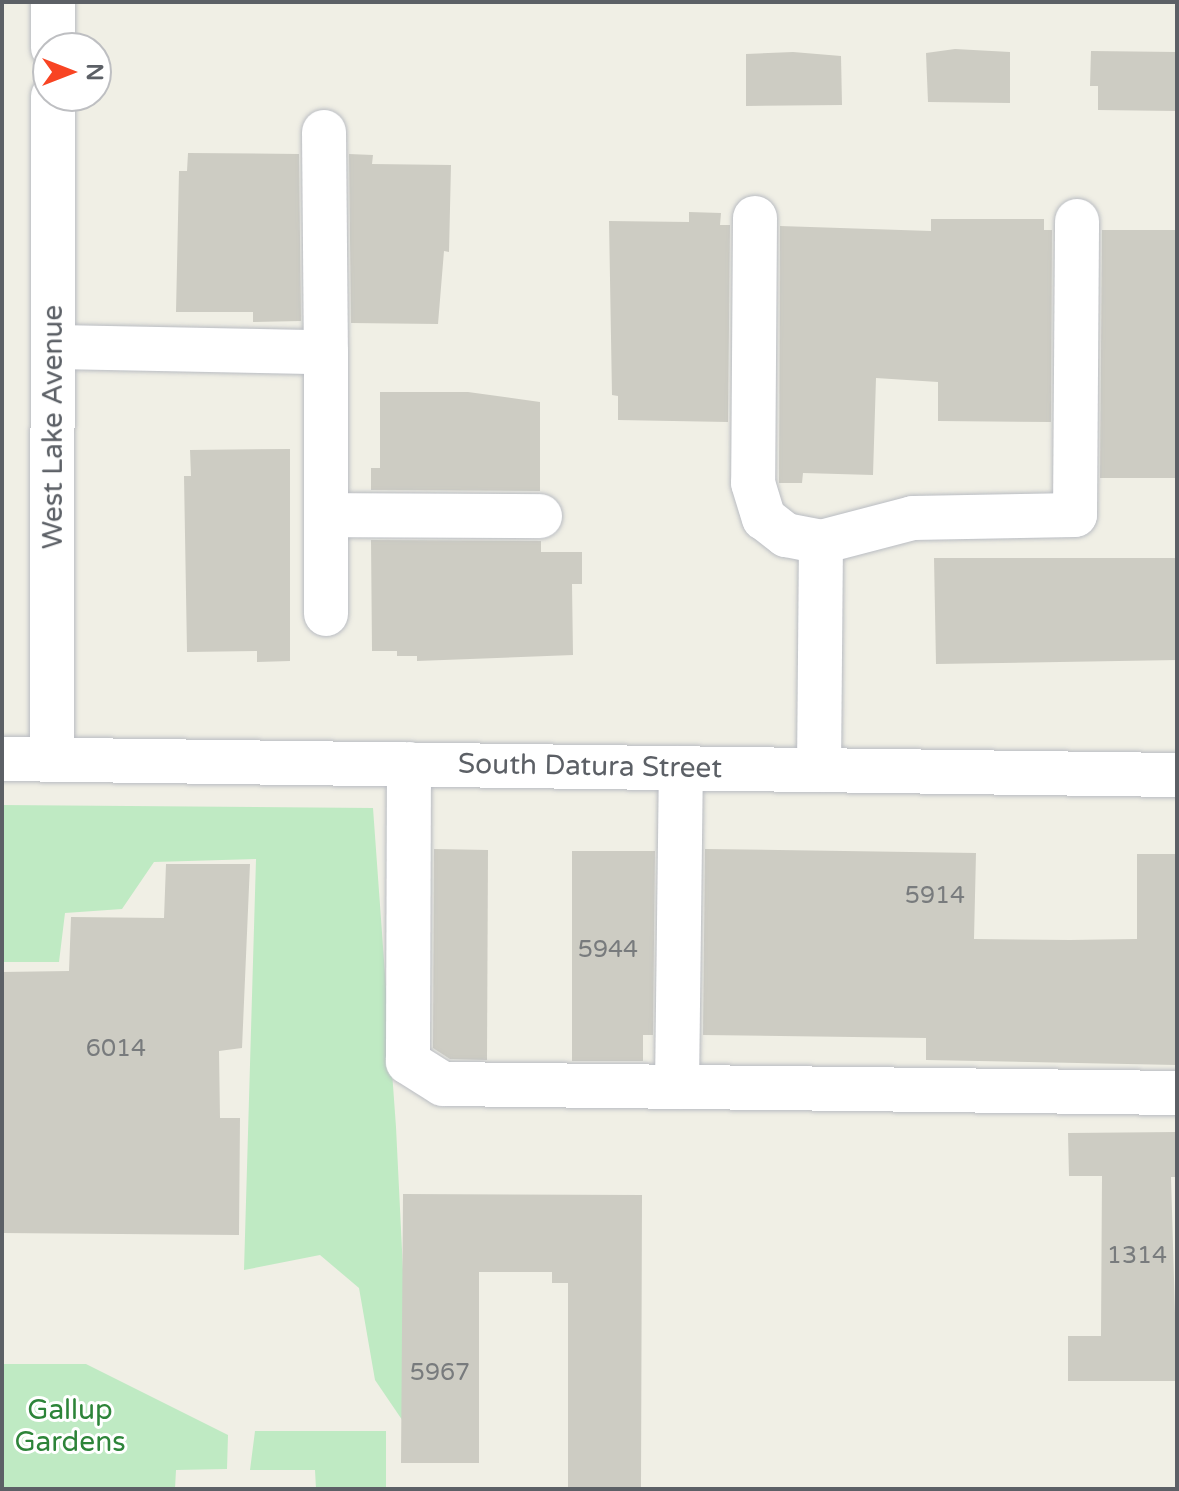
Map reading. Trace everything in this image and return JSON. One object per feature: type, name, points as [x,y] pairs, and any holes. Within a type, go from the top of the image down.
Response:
[{"type":"street","points":[[53,2],[53,32]]},
{"type":"street","name":"West Lake Avenue","points":[[52,759],[53,112]]},
{"type":"street","points":[[324,132],[326,614]]},
{"type":"street","points":[[755,218],[753,483],[764,518],[786,535],[821,542],[913,518],[1075,515],[1077,221]]},
{"type":"street","points":[[54,347],[326,352]]},
{"type":"street","points":[[326,515],[540,516]]},
{"type":"street","points":[[819,770],[821,542]]},
{"type":"street","name":"South Datura Street","points":[[2,759],[1177,775]]},
{"type":"street","points":[[409,764],[408,1062],[443,1084],[1177,1093]]},
{"type":"street","points":[[677,1087],[681,768]]},
{"type":"green space","points":[[2,805],[373,808],[396,1127],[411,1433],[375,1380],[359,1288],[320,1255],[244,1270],[256,859],[154,862],[122,909],[65,913],[59,962],[2,962]]},
{"type":"green space","name":"Gallup Gardens","points":[[2,1364],[86,1364],[228,1435],[227,1469],[176,1470],[175,1489],[2,1489]]},
{"type":"green space","points":[[255,1431],[386,1431],[386,1489],[316,1489],[315,1470],[250,1470]]},
{"type":"building","points":[[955,49],[1010,52],[1010,103],[928,102],[926,53]]},
{"type":"building","points":[[1091,51],[1177,52],[1177,111],[1098,110],[1098,86],[1090,86]]},
{"type":"building","points":[[793,52],[841,56],[842,105],[746,106],[746,54]]},
{"type":"building","points":[[188,153],[299,154],[301,321],[253,322],[253,312],[176,312],[179,171],[187,171]]},
{"type":"building","points":[[349,154],[373,155],[372,164],[451,165],[449,252],[444,251],[438,324],[351,323]]},
{"type":"building","points":[[689,212],[721,213],[720,225],[730,225],[728,422],[618,420],[618,396],[612,395],[609,221],[689,222]]},
{"type":"building","points":[[931,219],[1044,219],[1044,230],[1052,230],[1051,422],[938,421],[938,382],[876,378],[873,475],[803,473],[802,483],[779,483],[780,226],[931,231]]},
{"type":"building","points":[[1102,230],[1177,230],[1177,478],[1100,478]]},
{"type":"building","points":[[380,392],[468,392],[540,402],[540,491],[371,490],[371,468],[380,468]]},
{"type":"building","points":[[290,449],[290,661],[257,662],[257,651],[187,652],[184,476],[191,476],[190,450]]},
{"type":"building","points":[[371,540],[541,541],[541,552],[582,552],[582,584],[572,584],[573,655],[417,661],[417,656],[397,656],[397,651],[372,651]]},
{"type":"building","points":[[934,558],[1177,558],[1177,660],[936,664]]},
{"type":"building","points":[[434,849],[488,850],[487,1060],[450,1059],[433,1048]]},
{"type":"building","points":[[705,849],[976,853],[974,939],[1137,939],[1137,854],[1177,854],[1177,1065],[926,1060],[926,1038],[703,1035]]},
{"type":"building","points":[[572,851],[655,851],[653,1035],[643,1035],[643,1061],[572,1061]]},
{"type":"building","points":[[166,864],[250,864],[242,1048],[219,1051],[220,1118],[240,1118],[239,1235],[2,1233],[2,972],[69,971],[71,917],[164,918]]},
{"type":"building","points":[[1177,1132],[1177,1177],[1171,1177],[1177,1381],[1068,1381],[1068,1336],[1101,1336],[1102,1176],[1069,1176],[1068,1133]]},
{"type":"building","points":[[403,1194],[642,1195],[641,1489],[568,1489],[568,1283],[552,1283],[552,1272],[479,1272],[479,1463],[401,1463]]}]
